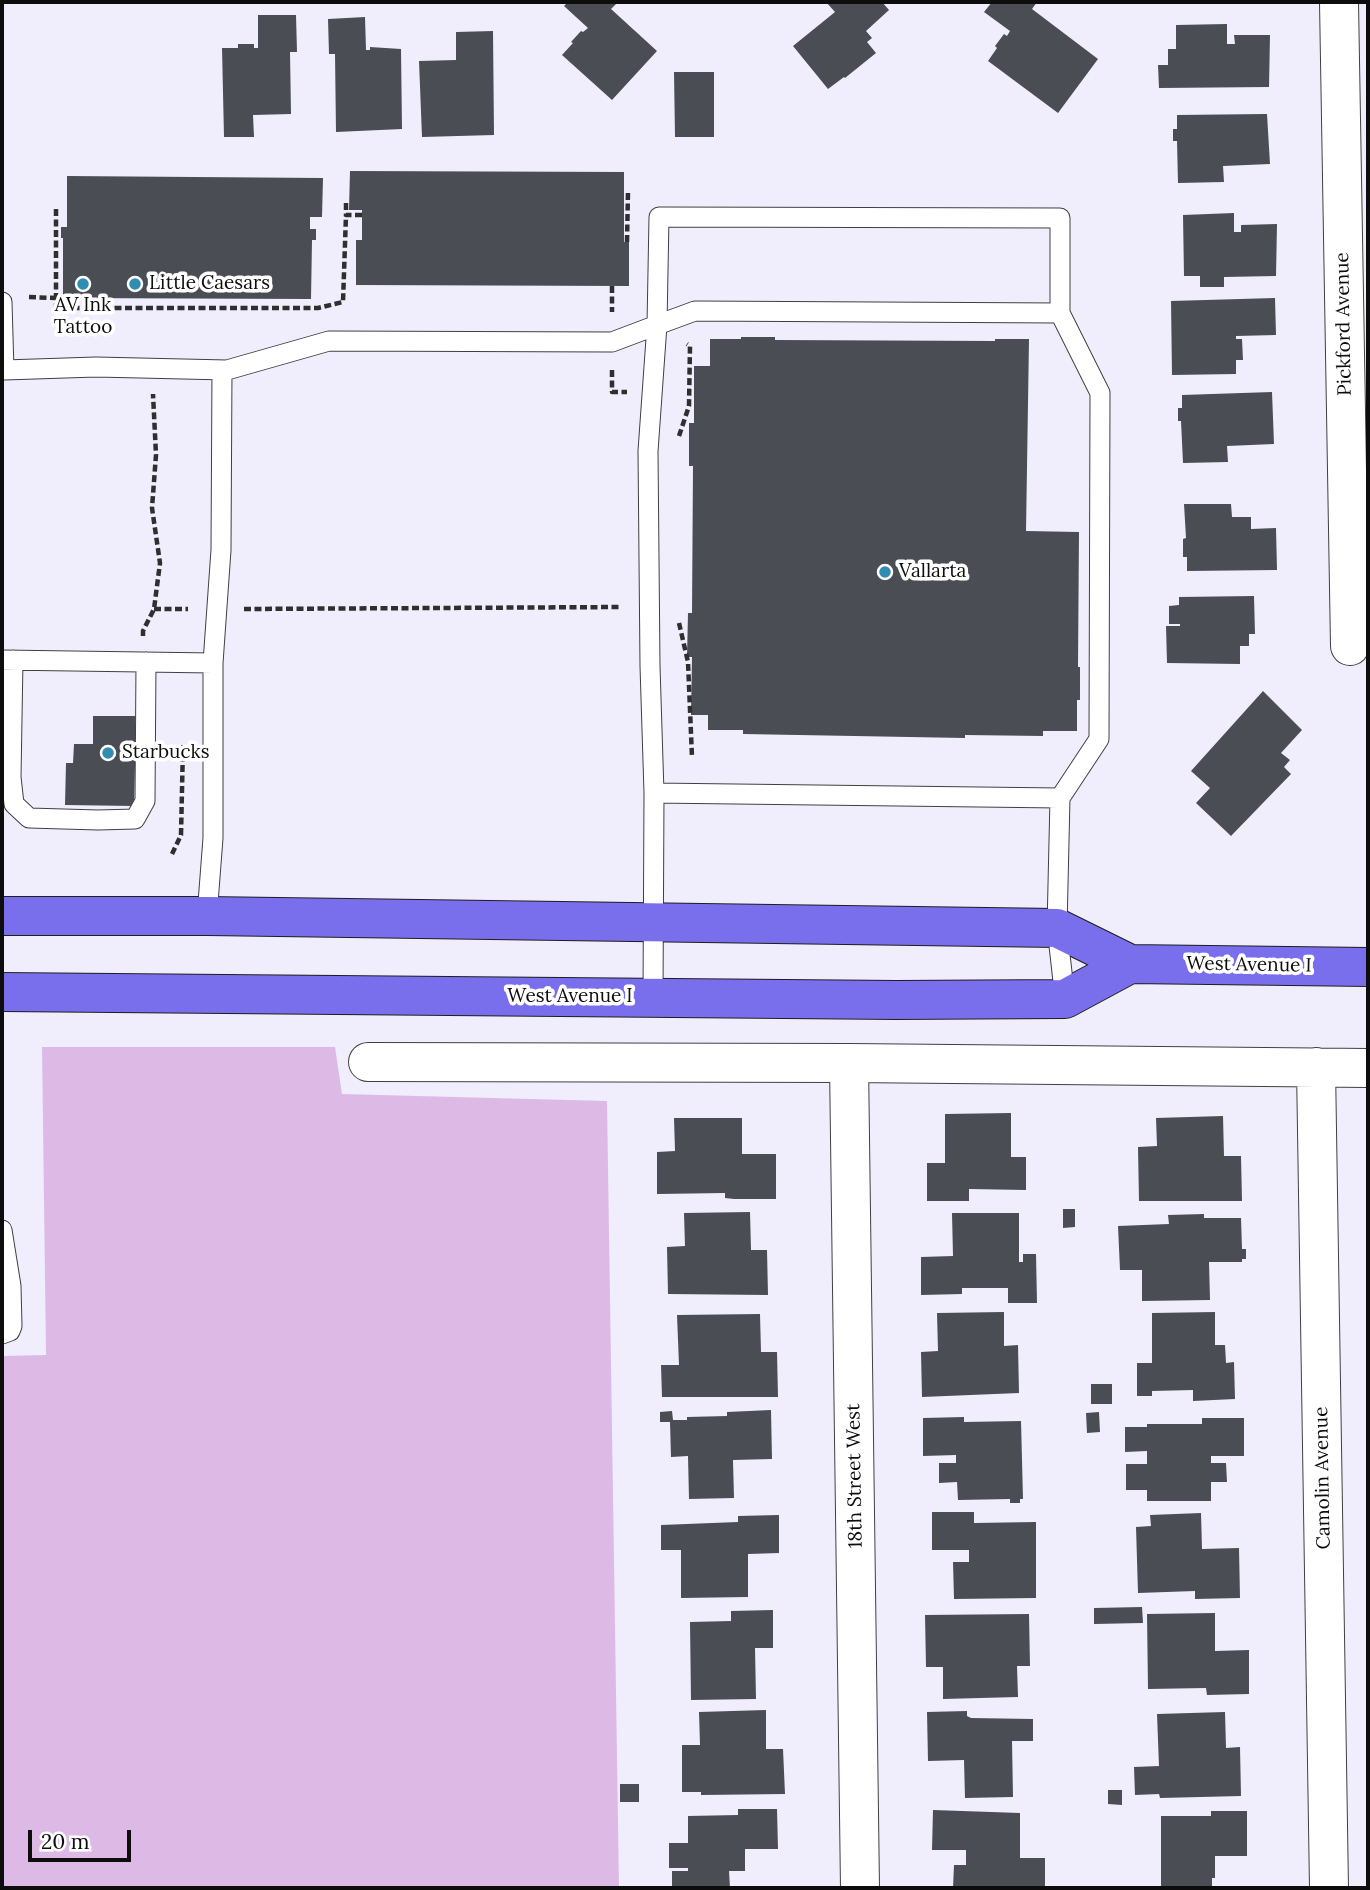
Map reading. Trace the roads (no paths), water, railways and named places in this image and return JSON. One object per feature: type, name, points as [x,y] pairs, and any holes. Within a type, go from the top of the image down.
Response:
[{"type":"main road","name":"West Avenue I","points":[[2,916],[207,916],[1057,928],[1130,964],[1368,967]]},
{"type":"main road","name":"West Avenue I","points":[[3,998],[1065,999],[1130,964]]},
{"type":"street","name":"Pickford Avenue","points":[[1339,2],[1350,646]]},
{"type":"street","points":[[368,1062],[1368,1068]]},
{"type":"street","name":"18th Street West","points":[[849,1063],[860,1888]]},
{"type":"street","name":"Camolin Avenue","points":[[1316,1068],[1329,1888]]},
{"type":"lane","points":[[653,997],[654,793],[648,451],[657,325],[659,217],[1060,218],[1060,313],[1100,393],[1099,739],[1060,798],[1057,928],[1065,999]]},
{"type":"lane","points":[[2,302],[3,370],[222,370],[329,341],[612,342],[695,311],[1060,313]]},
{"type":"lane","points":[[207,916],[213,838],[213,663],[221,550],[222,370]]},
{"type":"lane","points":[[144,662],[145,801],[135,818],[29,818],[13,804],[7,660],[213,663]]},
{"type":"lane","points":[[654,793],[1060,798]]},
{"type":"lane","points":[[2,1236],[11,1286],[12,1326],[10,1331],[2,1334]]},
{"type":"place","name":"AV Ink Tattoo","points":[[83,284]]},
{"type":"place","name":"Little Caesars","points":[[135,284]]},
{"type":"place","name":"Vallarta","points":[[885,572]]},
{"type":"place","name":"Starbucks","points":[[108,753]]}]
